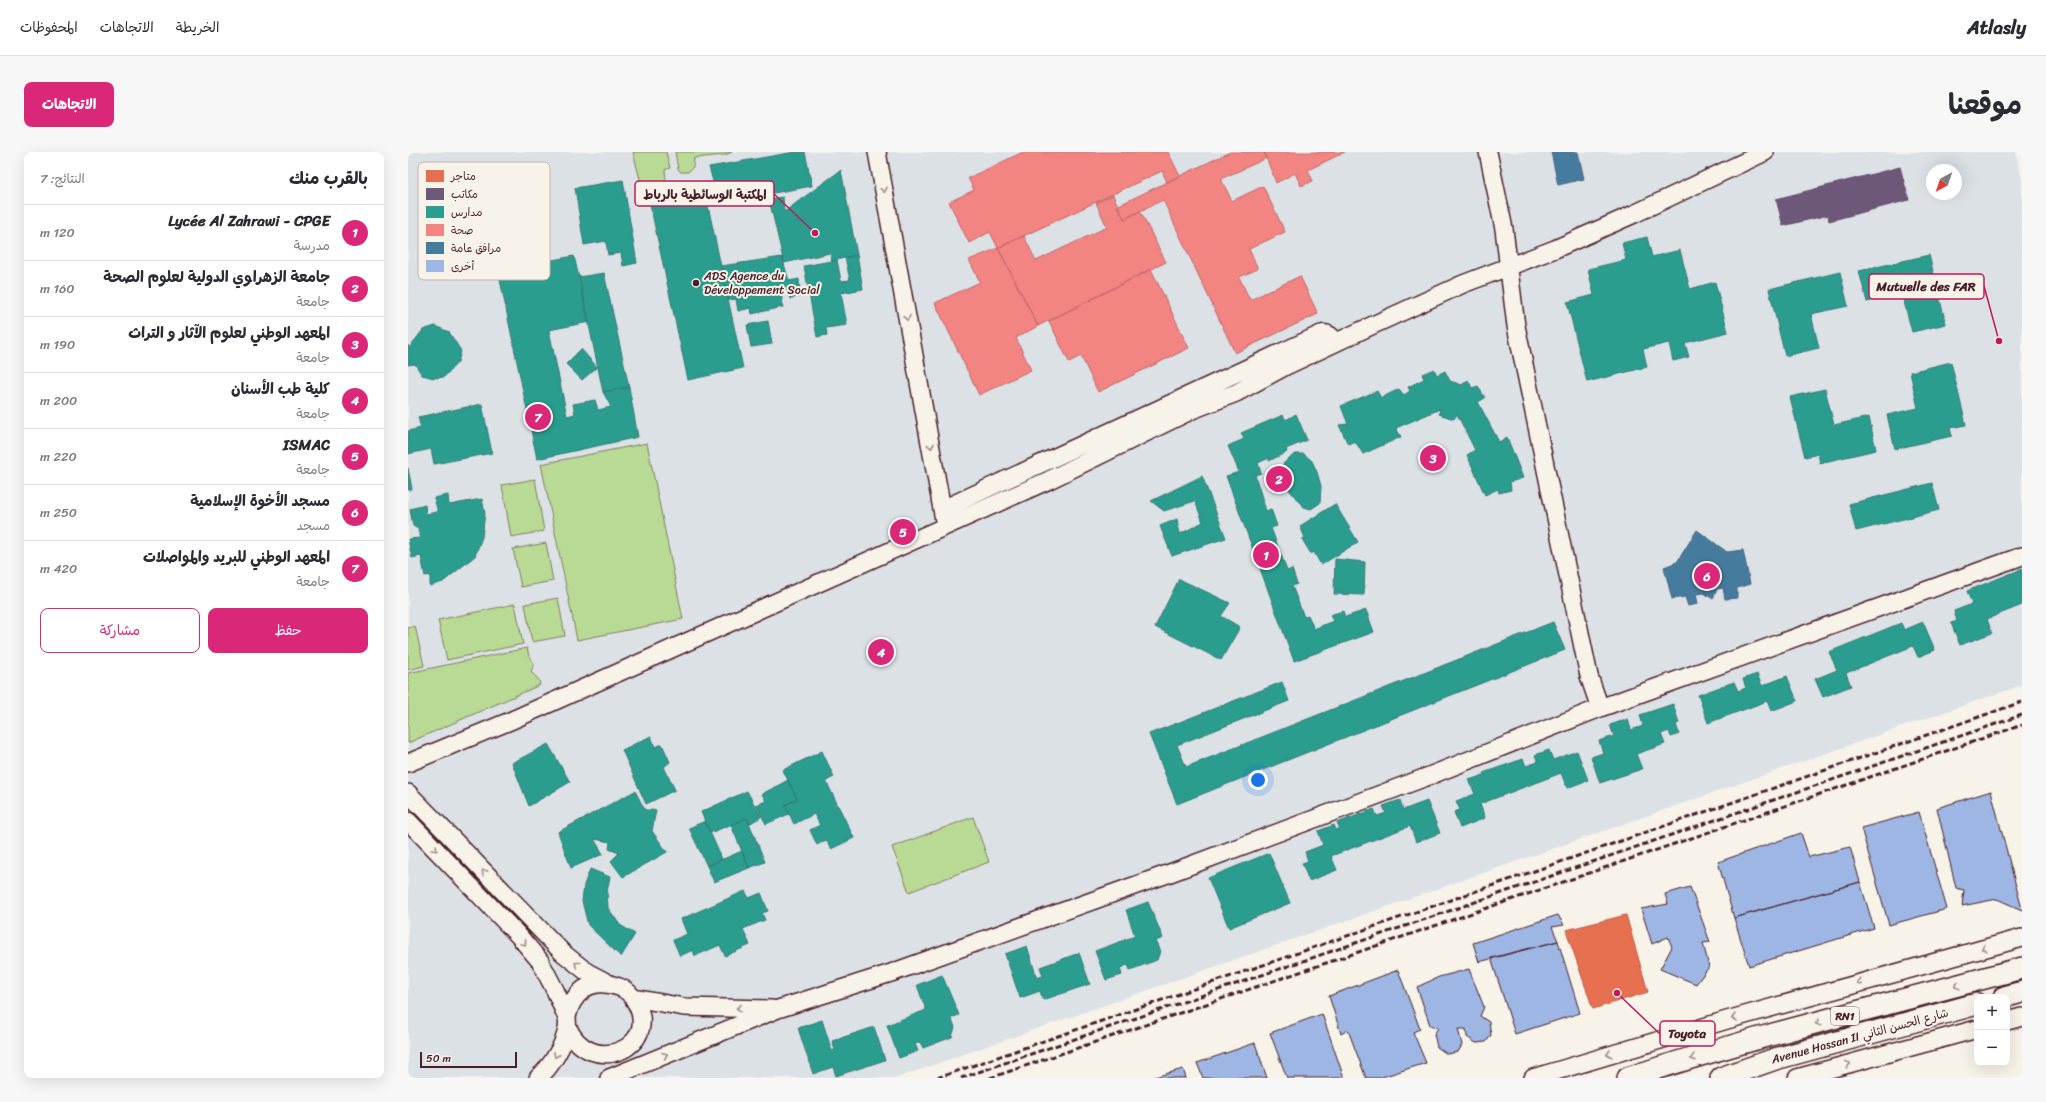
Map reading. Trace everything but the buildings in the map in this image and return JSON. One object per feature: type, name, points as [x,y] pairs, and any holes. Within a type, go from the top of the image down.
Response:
[{"type":"main road","name":"Avenue Hassan II شارع الحسن الثاني","points":[[1628,1078],[1669,1064],[2022,968]]},
{"type":"main road","points":[[2010,995],[2022,992]]},
{"type":"main road","name":"Avenue Hassan II شارع الحسن الثاني","points":[[1720,1078],[1742,1075],[1775,1059],[1974,1005]]},
{"type":"street","points":[[877,152],[946,526]]},
{"type":"street","points":[[1488,152],[1510,266],[1516,326],[1589,676],[1600,708]]},
{"type":"street","points":[[408,763],[510,721],[1049,480],[1199,407],[1236,393],[1286,366],[1336,342],[1464,284],[1555,249],[1634,214],[1765,152]]},
{"type":"street","points":[[943,510],[1321,334],[1325,333],[1330,335],[1336,342]]},
{"type":"street","points":[[609,1078],[778,1009],[891,973],[1170,873],[1422,778],[1600,708],[2022,556]]},
{"type":"street","points":[[408,793],[563,953],[587,972],[610,984],[623,988],[634,998],[641,1015],[640,1033],[633,1044],[624,1052],[607,1057],[590,1055],[580,1048],[572,1039],[556,992],[540,962],[518,935],[408,820]]},
{"type":"street","points":[[1533,1078],[1727,1020],[2022,938]]},
{"type":"street","points":[[538,1078],[554,1060],[567,1023],[570,1006],[576,996],[586,988],[597,984],[610,984]]},
{"type":"street","points":[[634,998],[684,1007],[778,1009]]},
{"type":"street","points":[[2010,1020],[2022,1017]]},
{"type":"street","points":[[1797,1078],[1974,1030]]},
{"type":"street","points":[[624,1052],[629,1070]]},
{"type":"shaded area","points":[[408,152],[2016,152],[2022,181],[2022,685],[896,1078],[408,1078]]},
{"type":"green space","points":[[633,152],[666,152],[670,168],[665,170],[666,180],[661,189],[655,192],[642,187]]},
{"type":"green space","points":[[675,152],[732,152],[725,155],[694,158],[693,167],[688,172],[681,172],[678,169]]},
{"type":"green space","points":[[647,443],[683,619],[577,640],[541,464]]},
{"type":"green space","points":[[535,479],[544,531],[511,537],[502,485]]},
{"type":"green space","points":[[546,543],[553,581],[521,587],[513,549]]},
{"type":"green space","points":[[558,598],[565,636],[532,642],[525,604]]},
{"type":"green space","points":[[515,604],[523,644],[447,660],[438,620]]},
{"type":"green space","points":[[415,626],[424,666],[408,670],[408,628]]},
{"type":"green space","points":[[527,648],[529,656],[534,664],[531,672],[539,680],[540,685],[408,743],[408,673]]},
{"type":"green space","points":[[973,817],[989,862],[909,892],[892,847]]},
{"type":"railway","points":[[937,1078],[2022,702]]},
{"type":"railway","points":[[961,1078],[2022,715]]},
{"type":"railway","points":[[990,1078],[2022,725]]},
{"type":"place","name":"المكتبة الوسائطية بالرباط","points":[[815,233]]},
{"type":"place","name":"ADS Agence du Développement Social","points":[[696,283]]},
{"type":"place","name":"Mutuelle des FAR","points":[[1999,341]]},
{"type":"place","name":"المعهد الوطني للبريد والمواصلات","points":[[538,417]]},
{"type":"place","name":"المعهد الوطني لعلوم الآثار و التراث","points":[[1433,458]]},
{"type":"place","name":"جامعة الزهراوي الدولية لعلوم الصحة","points":[[1279,479]]},
{"type":"place","name":"ISMAC","points":[[903,532]]},
{"type":"place","name":"Lycée Al Zahrawi - CPGE","points":[[1266,555]]},
{"type":"place","name":"مسجد الأخوة الإسلامية","points":[[1707,576]]},
{"type":"place","name":"كلية طب الأسنان","points":[[881,652]]},
{"type":"place","name":"Toyota","points":[[1617,993]]}]
